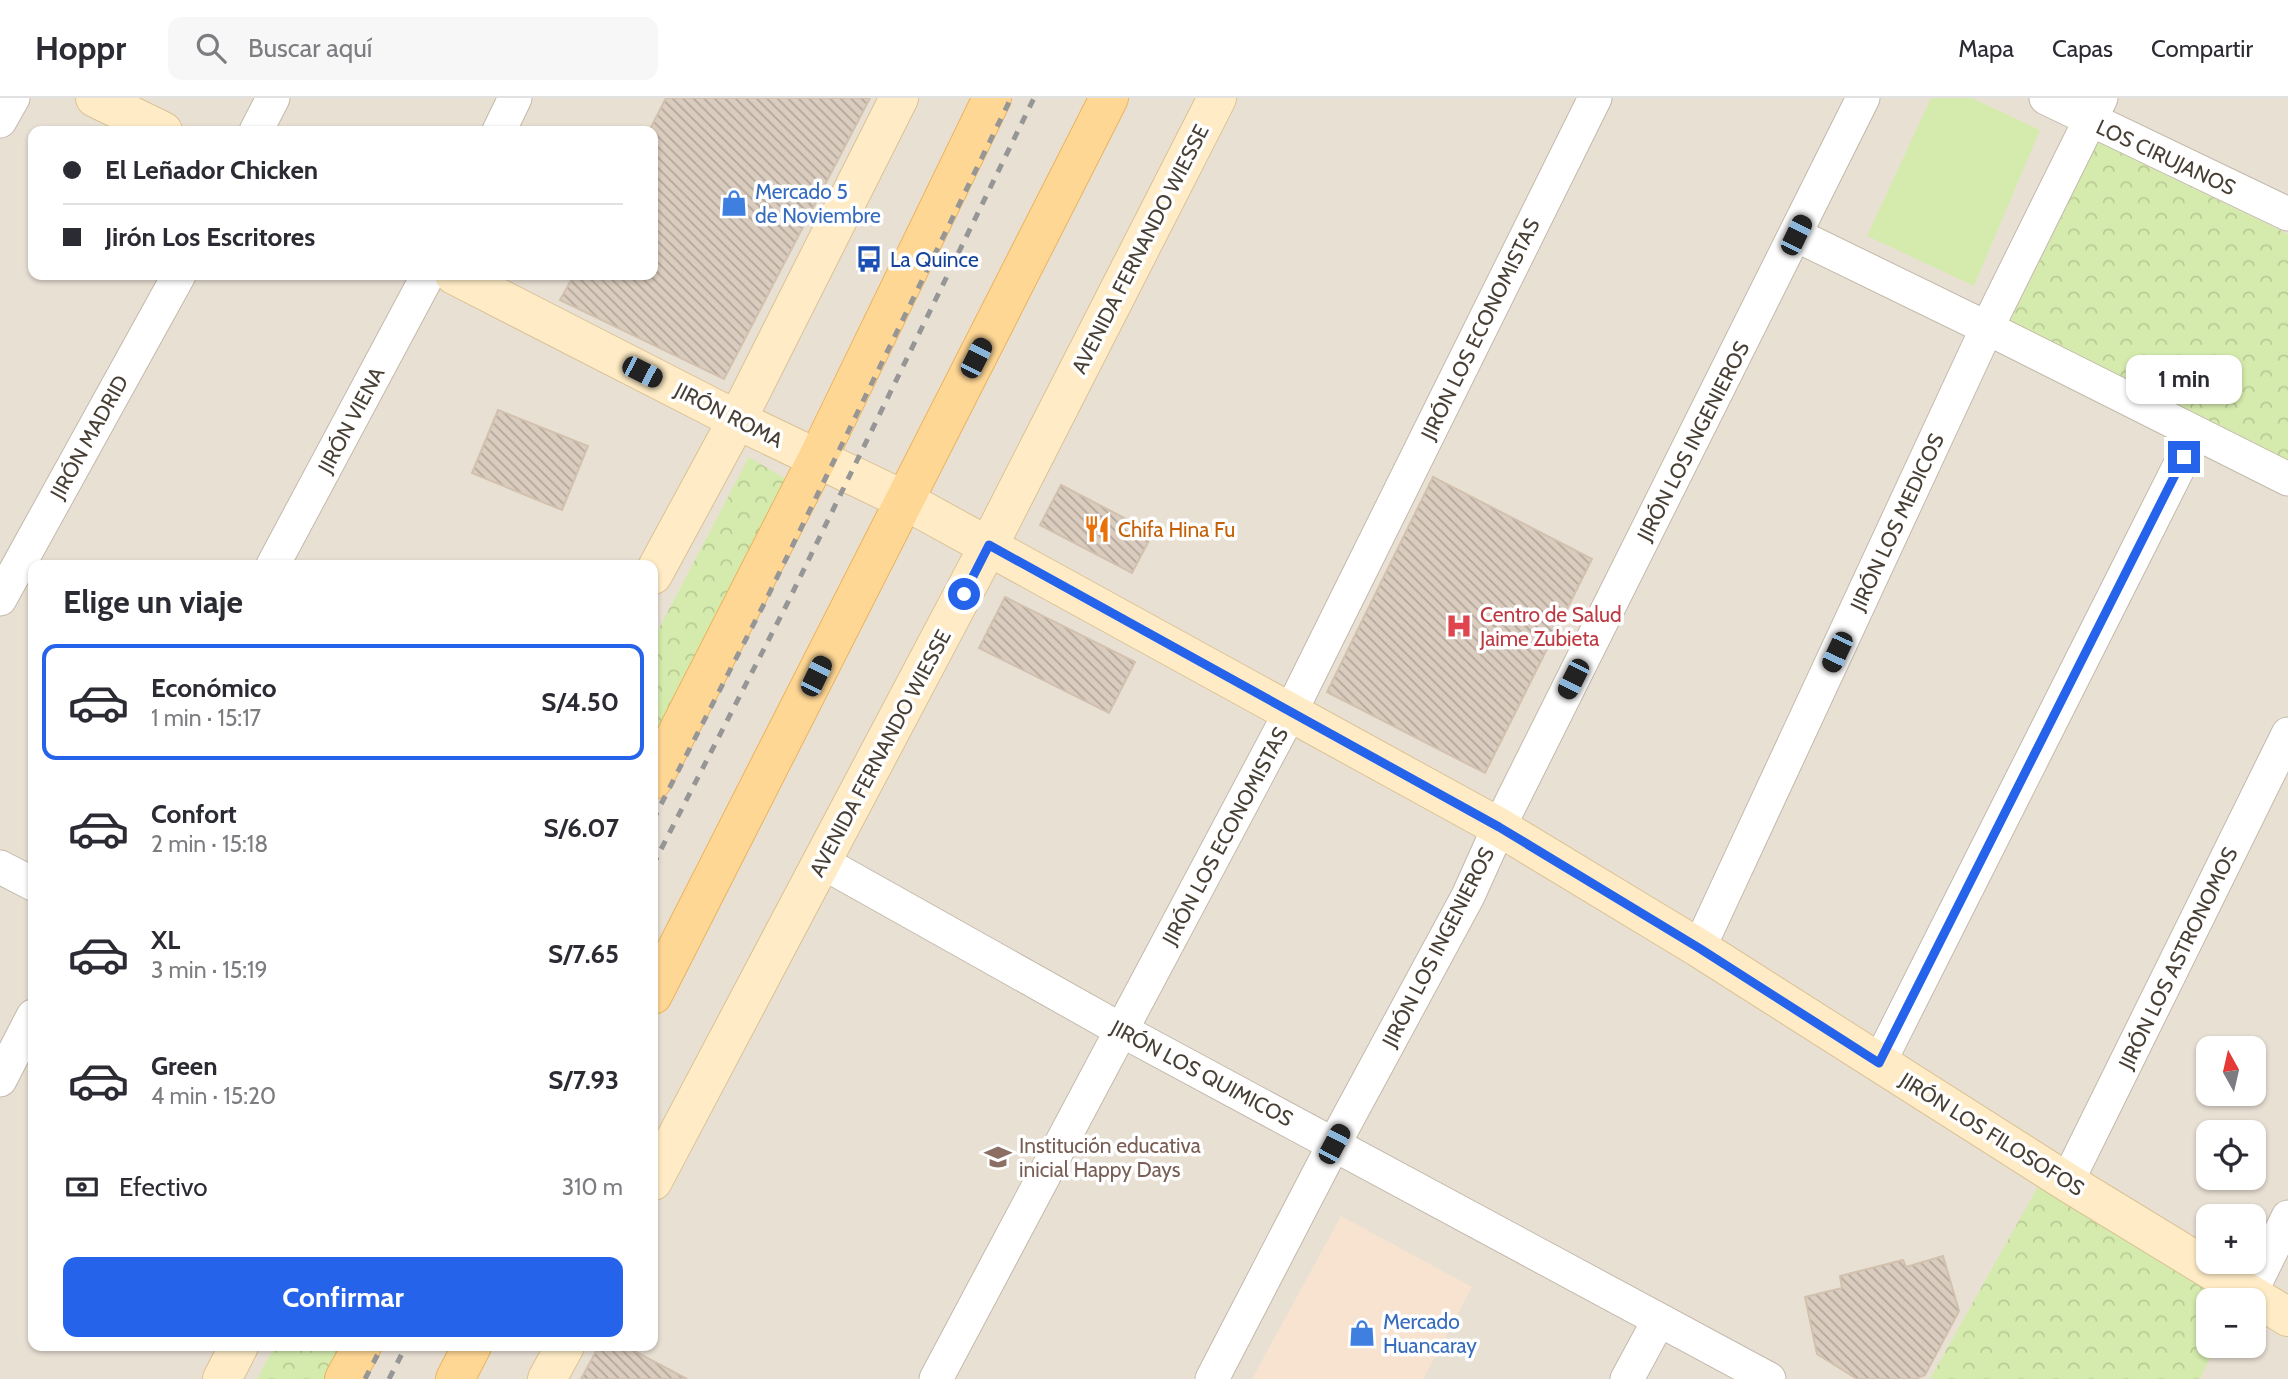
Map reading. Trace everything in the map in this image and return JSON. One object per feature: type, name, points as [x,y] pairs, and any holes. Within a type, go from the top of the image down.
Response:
[{"type":"main road","points":[[658,770],[817,459],[992,98]]},
{"type":"main road","points":[[658,985],[1109,98]]},
{"type":"main road","points":[[344,1379],[359,1351]]},
{"type":"main road","points":[[455,1379],[469,1351]]},
{"type":"street","points":[[0,121],[13,98]]},
{"type":"street","points":[[95,98],[153,126]]},
{"type":"street","points":[[259,126],[273,98]]},
{"type":"street","points":[[501,126],[515,98]]},
{"type":"street","points":[[658,566],[737,421],[899,98]]},
{"type":"street","name":"AVENIDA FERNANDO WIESSE","points":[[658,1172],[989,545],[1217,98]]},
{"type":"street","name":"JIRÓN LOS ECONOMISTAS","points":[[936,1379],[1291,711],[1595,98]]},
{"type":"street","name":"JIRÓN LOS INGENIEROS","points":[[1212,1379],[1334,1144],[1468,896],[1499,827],[1863,98]]},
{"type":"street","name":"LOS CIRUJANOS","points":[[2046,98],[2095,109],[2288,214]]},
{"type":"street","name":"JIRÓN LOS MEDICOS","points":[[1699,948],[1987,328],[2095,109]]},
{"type":"street","points":[[1796,235],[2288,479]]},
{"type":"street","name":"JIRÓN MADRID","points":[[0,599],[176,280]]},
{"type":"street","name":"JIRÓN VIENA","points":[[276,560],[425,280]]},
{"type":"street","name":"JIRÓN ROMA","points":[[464,280],[737,421],[817,459]]},
{"type":"street","points":[[1879,1063],[2196,433]]},
{"type":"street","name":"JIRÓN LOS FILOSOFOS","points":[[817,459],[904,500],[989,545],[1499,827],[1699,948],[2067,1182],[2240,1288]]},
{"type":"street","name":"JIRÓN LOS ASTRONOMOS","points":[[2067,1182],[2288,734]]},
{"type":"street","name":"JIRÓN LOS QUIMICOS","points":[[822,862],[1123,1031],[1769,1379]]},
{"type":"street","points":[[0,867],[28,881]]},
{"type":"street","points":[[0,1080],[28,1026]]},
{"type":"street","points":[[2253,1288],[2288,1217]]},
{"type":"street","name":"JIRÓN LOS FILOSOFOS","points":[[2266,1304],[2288,1317]]},
{"type":"street","points":[[1627,1379],[1658,1320]]},
{"type":"street","points":[[222,1379],[236,1351]]},
{"type":"street","points":[[547,1379],[562,1351]]},
{"type":"shaded area","points":[[0,98],[2288,98],[2288,1379],[0,1379]]},
{"type":"shaded area","name":"Mercado Huancaray","points":[[1341,1216],[1472,1287],[1423,1379],[1252,1379]]},
{"type":"green space","points":[[1931,98],[1972,98],[2040,130],[1974,286],[1867,236]]},
{"type":"green space","points":[[2098,142],[2288,234],[2288,460],[2007,328]]},
{"type":"green space","points":[[749,457],[794,484],[658,756],[658,630]]},
{"type":"green space","points":[[2040,1183],[2207,1288],[2196,1288],[2196,1358],[2210,1358],[2200,1379],[1930,1379]]},
{"type":"green space","points":[[272,1351],[353,1351],[338,1379],[257,1379]]},
{"type":"building","name":"Mercado 5 de Noviembre","points":[[666,98],[870,98],[724,379],[560,300],[571,280],[658,280],[658,126],[652,126]]},
{"type":"building","points":[[498,410],[588,446],[562,510],[472,473]]},
{"type":"building","name":"Centro de Salud Jaime Zubieta","points":[[1433,477],[1592,559],[1485,773],[1327,692]]},
{"type":"building","name":"Chifa Hina Fu","points":[[1061,485],[1153,533],[1132,573],[1040,525]]},
{"type":"building","points":[[1005,597],[1135,662],[1109,713],[979,648]]},
{"type":"building","points":[[1943,1256],[1959,1311],[1925,1375],[1916,1379],[1857,1379],[1817,1354],[1805,1297],[1842,1288],[1840,1276],[1903,1260],[1906,1267]]},
{"type":"building","points":[[596,1351],[634,1351],[687,1379],[581,1379]]},
{"type":"railway","points":[[658,810],[765,602],[1011,98]]},
{"type":"railway","points":[[658,855],[787,604],[1034,98]]},
{"type":"railway","points":[[365,1379],[379,1351]]},
{"type":"railway","points":[[389,1379],[403,1351]]},
{"type":"place","name":"Mercado 5 de Noviembre","points":[[734,203]]},
{"type":"place","name":"La Quince","points":[[869,259]]},
{"type":"place","name":"Chifa Hina Fu","points":[[1097,529]]},
{"type":"place","name":"Centro de Salud Jaime Zubieta","points":[[1459,626]]},
{"type":"place","name":"Institución educativa inicial Happy Days","points":[[998,1157]]},
{"type":"place","name":"Mercado Huancaray","points":[[1362,1333]]},
{"type":"route","points":[[964,594],[989,545],[1499,827],[1699,948],[1879,1063],[2184,457]]}]
